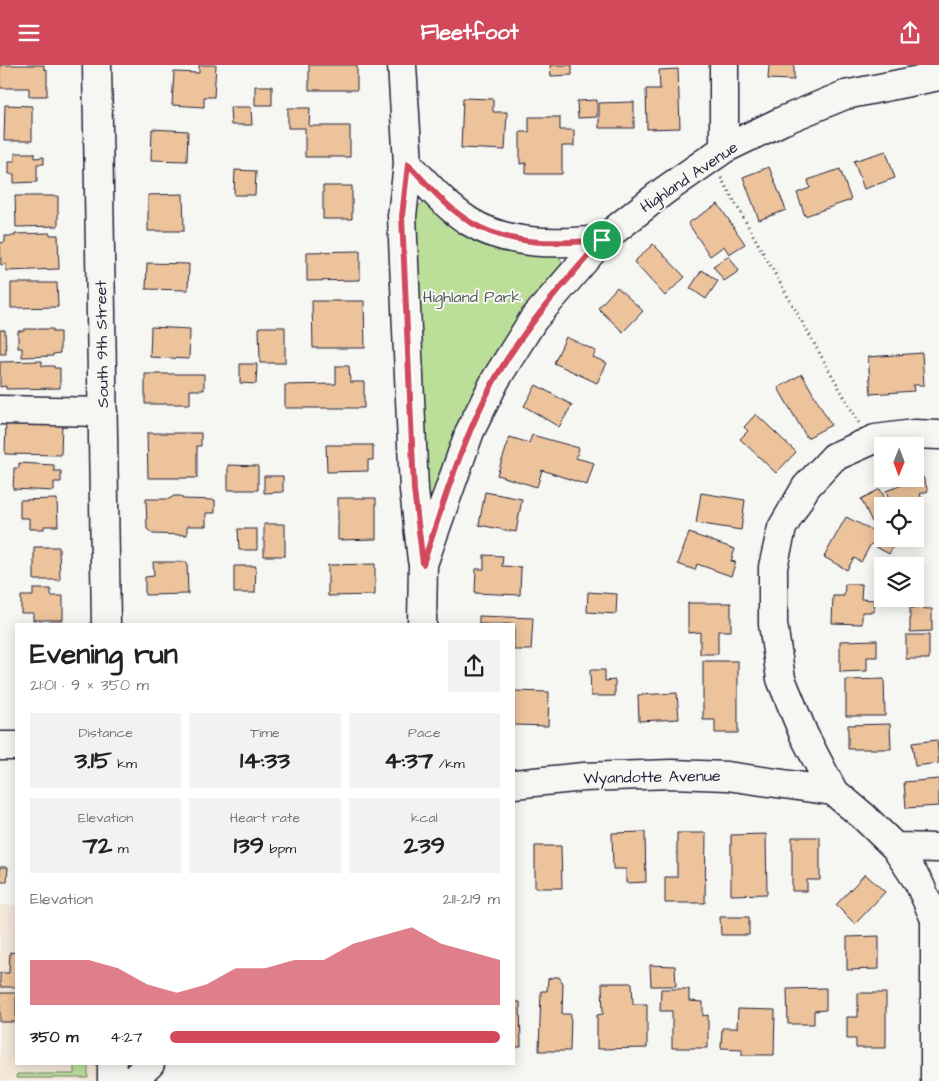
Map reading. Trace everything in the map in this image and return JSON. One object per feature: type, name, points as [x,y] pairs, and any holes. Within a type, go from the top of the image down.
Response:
[{"type":"street","name":"South 9th Street","points":[[97,65],[106,623]]},
{"type":"street","points":[[402,65],[408,164],[402,216],[414,490],[423,564]]},
{"type":"street","points":[[724,65],[724,149]]},
{"type":"street","name":"Highland Avenue","points":[[422,623],[423,564],[470,431],[496,379],[533,320],[602,240],[664,191],[724,149],[782,121],[845,95],[939,76]]},
{"type":"street","points":[[408,164],[447,204],[470,222],[497,234],[531,241],[564,243],[602,240]]},
{"type":"street","points":[[0,410],[103,412]]},
{"type":"street","points":[[935,1081],[937,915],[895,847],[833,791],[804,735],[781,679],[773,624],[773,567],[782,529],[806,487],[834,457],[870,441],[914,434],[939,435]]},
{"type":"street","points":[[0,746],[15,746]]},
{"type":"street","name":"Wyandotte Avenue","points":[[515,784],[584,777],[672,774],[727,775],[833,791]]},
{"type":"street","points":[[895,847],[939,848]]},
{"type":"street","points":[[112,1065],[112,1081]]},
{"type":"street","points":[[132,1081],[149,1065]]},
{"type":"path","points":[[719,175],[870,441]]},
{"type":"shaded area","points":[[0,905],[15,905],[15,1065],[111,1065],[112,1081],[0,1081]]},
{"type":"green space","name":"Highland Park","points":[[424,202],[509,251],[558,257],[564,263],[563,268],[438,495],[431,497],[425,491],[417,300],[416,208]]},
{"type":"green space","points":[[74,1065],[88,1065],[88,1078],[16,1078],[17,1074],[74,1074]]},
{"type":"building","points":[[0,65],[44,65],[44,69],[47,70],[47,96],[29,96],[29,88],[0,88]]},
{"type":"building","points":[[199,65],[216,65],[214,97],[204,97],[204,107],[172,105],[174,72],[199,73]]},
{"type":"building","points":[[309,65],[357,65],[357,90],[309,90]]},
{"type":"building","points":[[550,65],[572,65],[572,75],[551,76]]},
{"type":"building","points":[[769,65],[794,65],[794,80],[768,79]]},
{"type":"building","points":[[678,69],[680,128],[647,129],[646,89],[660,89],[659,70]]},
{"type":"building","points":[[255,86],[272,86],[272,105],[255,105]]},
{"type":"building","points":[[463,98],[493,99],[493,112],[507,112],[505,150],[461,148]]},
{"type":"building","points":[[597,100],[597,117],[578,118],[577,101]]},
{"type":"building","points":[[634,102],[634,128],[599,128],[599,103]]},
{"type":"building","points":[[5,105],[32,106],[32,141],[4,141]]},
{"type":"building","points":[[230,107],[251,107],[252,125],[231,125]]},
{"type":"building","points":[[288,108],[310,108],[309,126],[350,126],[350,157],[305,157],[305,128],[288,128]]},
{"type":"building","points":[[529,117],[560,117],[560,130],[574,130],[574,146],[562,146],[562,174],[526,174],[526,163],[520,164],[520,132],[529,132]]},
{"type":"building","points":[[152,129],[188,131],[187,161],[151,160]]},
{"type":"building","points":[[886,151],[895,178],[864,189],[854,161]]},
{"type":"building","points":[[15,153],[35,153],[35,158],[44,157],[44,164],[37,164],[37,182],[14,183],[14,174],[9,174],[9,161],[15,161]]},
{"type":"building","points":[[769,167],[786,210],[759,220],[743,177]]},
{"type":"building","points":[[840,169],[851,200],[805,216],[797,193],[810,188],[808,180]]},
{"type":"building","points":[[235,170],[256,171],[255,195],[234,195]]},
{"type":"building","points":[[323,186],[352,186],[352,219],[323,219]]},
{"type":"building","points":[[183,194],[184,231],[148,231],[148,195]]},
{"type":"building","points":[[15,196],[58,196],[58,226],[16,227]]},
{"type":"building","points":[[718,204],[745,244],[729,254],[724,246],[710,256],[688,223]]},
{"type":"building","points":[[50,233],[50,235],[58,235],[59,269],[6,271],[6,264],[1,265],[0,243],[5,242],[5,236]]},
{"type":"building","points":[[653,244],[685,277],[665,296],[634,262]]},
{"type":"building","points":[[360,251],[360,280],[307,281],[307,252]]},
{"type":"building","points":[[729,256],[739,271],[724,281],[713,266]]},
{"type":"building","points":[[147,263],[189,264],[188,290],[146,289]]},
{"type":"building","points":[[702,270],[718,281],[706,299],[690,288]]},
{"type":"building","points":[[11,283],[57,283],[58,307],[11,308]]},
{"type":"building","points":[[617,287],[643,311],[623,332],[598,308]]},
{"type":"building","points":[[312,301],[364,301],[365,348],[313,348]]},
{"type":"building","points":[[151,327],[190,329],[189,359],[150,357]]},
{"type":"building","points":[[259,327],[285,327],[285,363],[260,363]]},
{"type":"building","points":[[24,329],[53,329],[53,332],[60,332],[60,353],[53,354],[53,356],[22,357],[22,348],[18,348],[18,331],[24,331]]},
{"type":"building","points":[[0,330],[5,330],[6,354],[0,354]]},
{"type":"building","points":[[566,337],[596,351],[593,357],[607,363],[597,383],[554,363]]},
{"type":"building","points":[[922,353],[924,385],[913,385],[914,391],[871,394],[868,357]]},
{"type":"building","points":[[42,361],[42,366],[60,368],[60,388],[6,389],[6,386],[0,387],[0,362]]},
{"type":"building","points":[[240,364],[257,364],[256,384],[240,383]]},
{"type":"building","points":[[336,366],[349,366],[350,382],[364,382],[364,408],[285,408],[285,385],[336,384]]},
{"type":"building","points":[[145,374],[204,374],[204,390],[190,390],[190,404],[145,404]]},
{"type":"building","points":[[802,374],[831,425],[807,438],[778,388]]},
{"type":"building","points":[[536,385],[572,405],[559,427],[524,406]]},
{"type":"building","points":[[756,414],[796,452],[776,473],[740,439],[748,431],[744,427]]},
{"type":"building","points":[[6,421],[62,422],[61,455],[5,454]]},
{"type":"building","points":[[147,433],[201,433],[201,446],[197,446],[197,478],[148,478]]},
{"type":"building","points":[[532,435],[579,448],[576,458],[594,463],[587,485],[542,470],[537,487],[497,475],[510,437],[529,443]]},
{"type":"building","points":[[326,445],[373,445],[373,460],[368,460],[368,471],[327,472]]},
{"type":"building","points":[[19,463],[54,465],[54,471],[61,471],[61,482],[54,482],[54,491],[13,489],[14,468],[19,468]]},
{"type":"building","points":[[228,465],[258,466],[258,490],[228,490]]},
{"type":"building","points":[[264,476],[283,476],[283,492],[264,493]]},
{"type":"building","points":[[924,480],[928,491],[920,494],[921,497],[888,497],[886,491],[897,487],[924,487]]},
{"type":"building","points":[[880,489],[884,497],[874,497],[874,526],[861,499]]},
{"type":"building","points":[[485,492],[522,499],[516,532],[479,525]]},
{"type":"building","points":[[701,493],[745,500],[741,530],[696,523]]},
{"type":"building","points":[[174,496],[181,496],[183,499],[215,500],[215,513],[206,513],[206,526],[187,526],[187,535],[153,534],[147,529],[146,499],[169,499]]},
{"type":"building","points":[[338,498],[376,498],[376,539],[338,540]]},
{"type":"building","points":[[57,499],[58,526],[44,526],[44,529],[29,529],[29,518],[20,518],[20,500]]},
{"type":"building","points":[[846,517],[874,531],[874,546],[871,544],[861,562],[854,558],[847,570],[824,557]]},
{"type":"building","points":[[264,524],[285,524],[285,556],[264,556]]},
{"type":"building","points":[[238,529],[257,529],[257,550],[239,550]]},
{"type":"building","points":[[689,533],[735,549],[731,561],[736,562],[731,576],[697,564],[695,570],[678,564]]},
{"type":"building","points":[[34,547],[59,547],[60,580],[34,580]]},
{"type":"building","points":[[876,547],[893,547],[889,554]]},
{"type":"building","points":[[484,555],[503,556],[502,566],[521,567],[520,595],[475,593],[476,569],[484,569]]},
{"type":"building","points":[[153,562],[187,562],[188,594],[145,595],[145,577],[154,576]]},
{"type":"building","points":[[375,564],[375,595],[328,596],[328,565]]},
{"type":"building","points":[[234,566],[256,566],[255,593],[234,593]]},
{"type":"building","points":[[845,584],[862,584],[861,599],[874,600],[874,612],[862,612],[862,624],[832,623],[833,596],[844,596]]},
{"type":"building","points":[[33,589],[51,589],[51,596],[63,596],[63,620],[33,620],[33,613],[21,613],[21,596],[33,596]]},
{"type":"building","points":[[588,592],[617,594],[616,614],[587,612]]},
{"type":"building","points":[[688,603],[731,603],[731,631],[718,631],[718,654],[700,654],[700,632],[688,633]]},
{"type":"building","points":[[910,608],[932,609],[932,631],[910,632]]},
{"type":"building","points":[[479,616],[533,618],[531,650],[515,650],[515,623],[479,623]]},
{"type":"building","points":[[906,635],[929,635],[929,659],[906,659]]},
{"type":"building","points":[[877,640],[877,657],[867,657],[867,671],[840,672],[840,641]]},
{"type":"building","points":[[703,661],[738,661],[738,733],[715,733],[715,720],[703,720]]},
{"type":"building","points":[[590,670],[605,670],[605,681],[615,680],[615,696],[591,696]]},
{"type":"building","points":[[884,679],[885,716],[846,716],[846,680]]},
{"type":"building","points":[[515,691],[549,692],[548,726],[515,725]]},
{"type":"building","points":[[677,693],[679,719],[639,721],[638,695]]},
{"type":"building","points":[[890,724],[891,749],[848,749],[848,725]]},
{"type":"building","points":[[937,740],[939,763],[915,766],[912,743]]},
{"type":"building","points":[[939,779],[939,806],[906,808],[904,782]]},
{"type":"building","points":[[645,832],[646,882],[626,883],[626,869],[613,869],[612,833]]},
{"type":"building","points":[[677,833],[706,833],[705,903],[665,903],[665,877],[677,877]]},
{"type":"building","points":[[766,834],[767,894],[731,895],[731,835]]},
{"type":"building","points":[[792,837],[820,837],[820,880],[807,880],[807,891],[792,891]]},
{"type":"building","points":[[535,846],[561,846],[562,888],[535,888]]},
{"type":"building","points":[[0,867],[8,867],[7,882],[0,882]]},
{"type":"building","points":[[865,874],[885,892],[855,924],[836,905]]},
{"type":"building","points":[[720,917],[749,917],[749,935],[721,935]]},
{"type":"building","points":[[879,936],[879,969],[847,970],[847,937]]},
{"type":"building","points":[[10,952],[15,953],[15,987],[0,987],[0,973],[9,973]]},
{"type":"building","points":[[650,965],[675,966],[676,986],[651,986]]},
{"type":"building","points":[[559,977],[563,983],[562,1014],[571,1014],[570,1051],[539,1051],[541,991],[547,991],[548,979]]},
{"type":"building","points":[[602,983],[632,983],[633,1004],[647,1004],[647,1048],[597,1049],[597,1015],[603,1014]]},
{"type":"building","points":[[826,988],[826,1010],[814,1011],[814,1024],[788,1024],[787,989]]},
{"type":"building","points":[[661,989],[689,989],[689,1001],[703,1002],[703,1016],[708,1015],[708,1048],[672,1048],[672,1011],[660,1011]]},
{"type":"building","points":[[0,993],[15,993],[15,1022],[0,1022]]},
{"type":"building","points":[[858,993],[886,993],[886,1048],[856,1048],[856,1039],[847,1039],[847,1017],[858,1017]]},
{"type":"building","points":[[515,1002],[520,1002],[521,1047],[515,1047]]},
{"type":"building","points":[[738,1009],[775,1010],[774,1055],[742,1055],[742,1049],[721,1048],[722,1028],[737,1028]]},
{"type":"route","points":[[408,164],[447,204],[470,222],[497,234],[531,241],[564,243],[602,240],[533,320],[496,379],[470,431],[423,564],[416,521],[414,490],[402,216],[408,164]]}]
